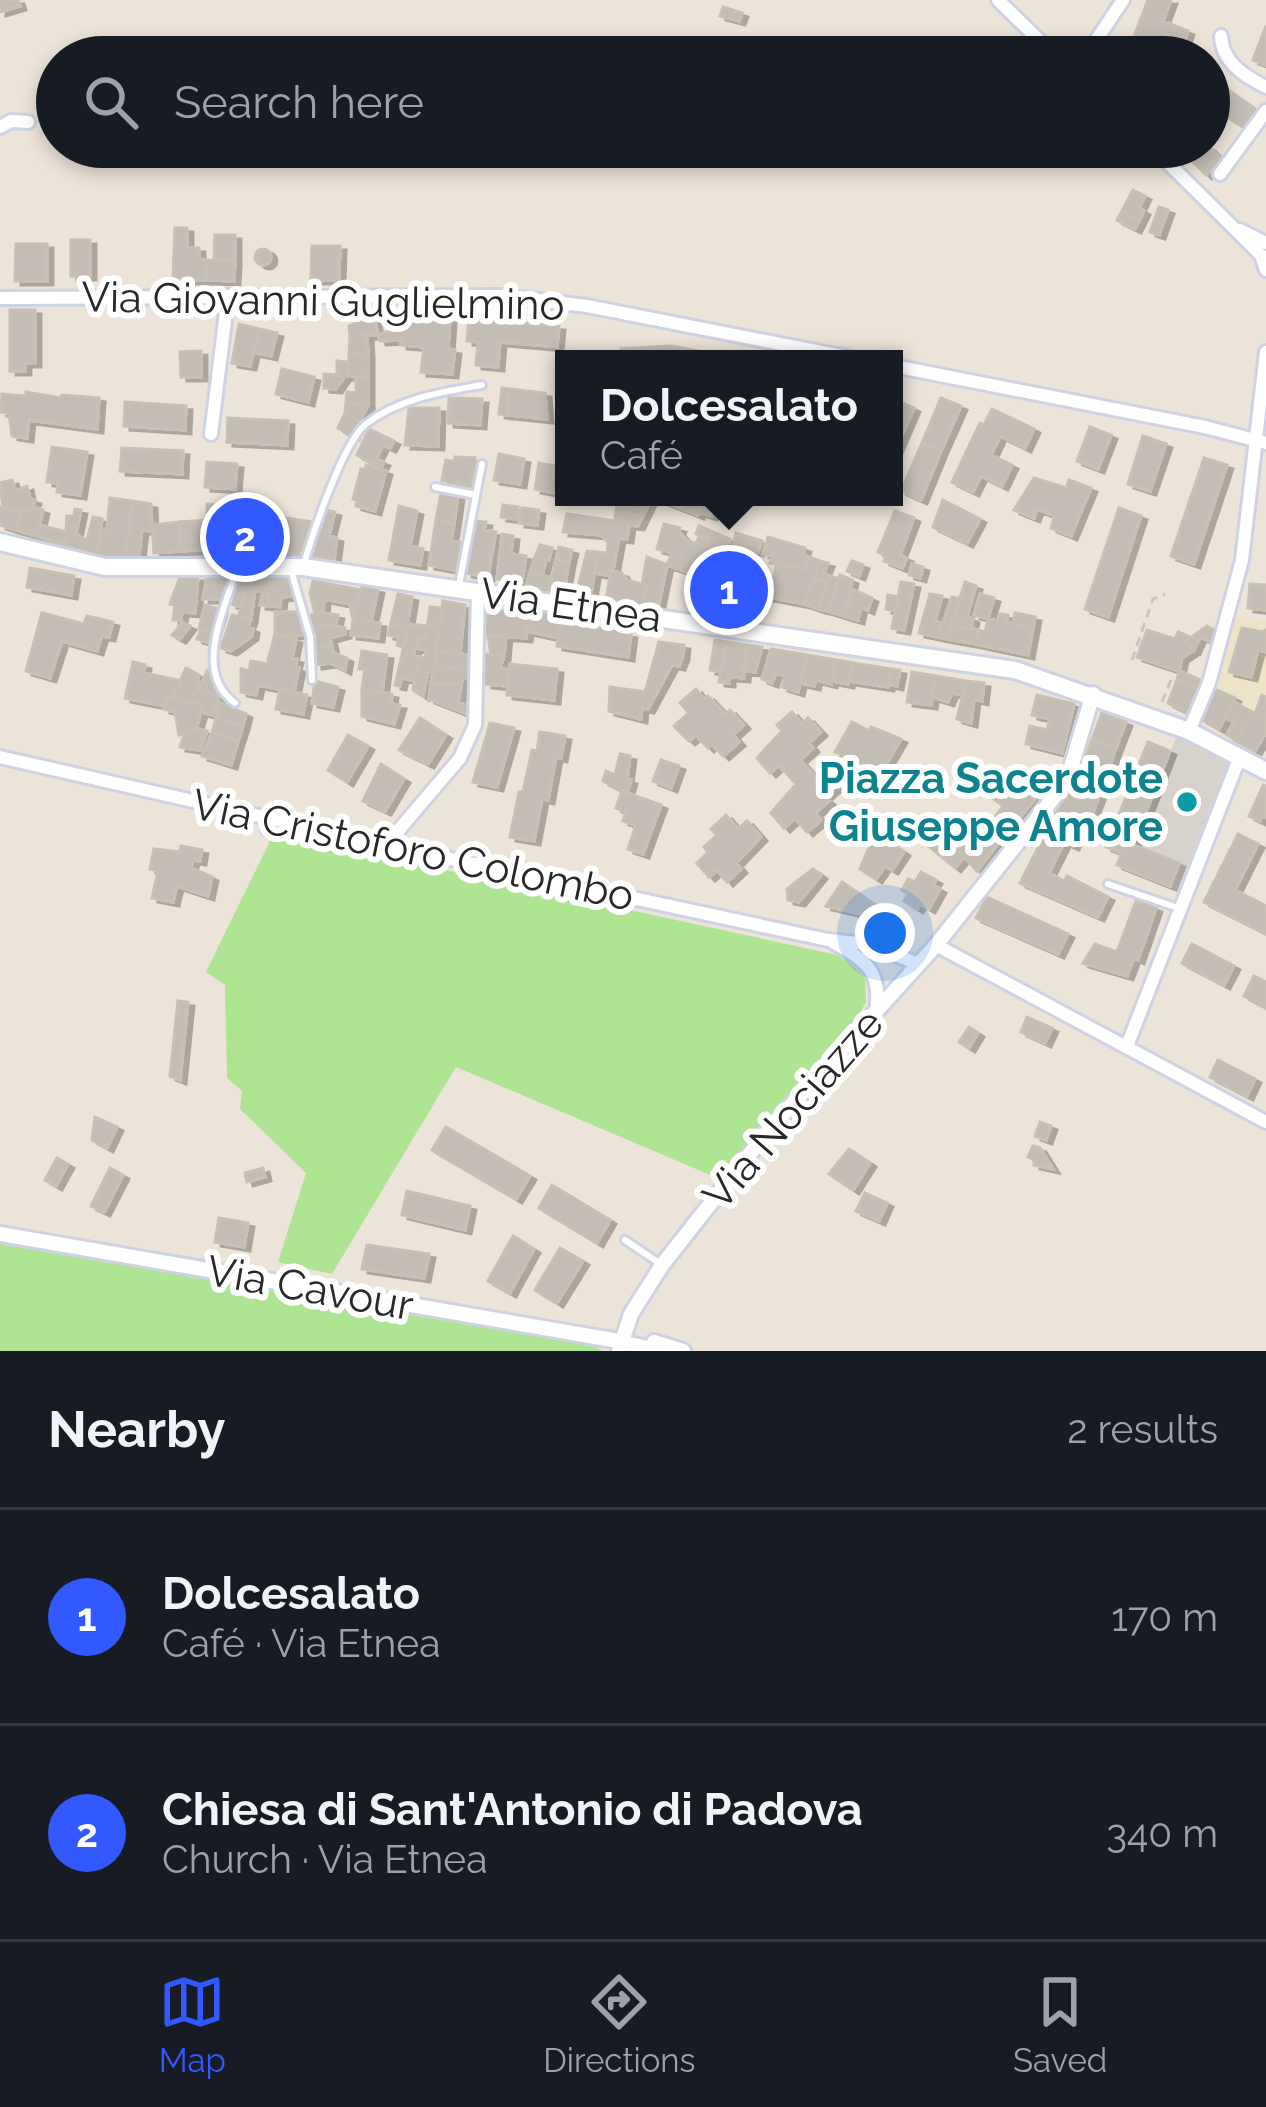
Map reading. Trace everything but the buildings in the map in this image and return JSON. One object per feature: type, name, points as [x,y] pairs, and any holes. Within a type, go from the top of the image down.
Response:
[{"type":"main road","name":"Via Etnea","points":[[0,542],[105,568],[296,567],[1015,670],[1189,731],[1266,771]]},
{"type":"street","points":[[998,0],[1035,36]]},
{"type":"street","points":[[1099,36],[1123,0]]},
{"type":"street","points":[[1230,60],[1242,74],[1266,87]]},
{"type":"street","points":[[1230,160],[1266,111]]},
{"type":"street","points":[[0,127],[11,121],[28,122]]},
{"type":"street","points":[[1172,168],[1261,255],[1266,270]]},
{"type":"street","points":[[1220,174],[1224,168]]},
{"type":"street","points":[[1230,225],[1266,243]]},
{"type":"street","name":"Via Giovanni Guglielmino","points":[[0,298],[464,295],[546,300],[809,350]]},
{"type":"street","points":[[211,434],[228,296]]},
{"type":"street","points":[[1189,731],[1209,683],[1244,547],[1260,442],[1266,352]]},
{"type":"street","points":[[903,368],[1260,442]]},
{"type":"street","points":[[1251,481],[1266,466]]},
{"type":"street","points":[[386,845],[460,758],[475,725],[478,592]]},
{"type":"street","name":"Via Nociazze","points":[[620,1346],[631,1314],[662,1265],[767,1132],[936,945],[1070,774],[1093,694]]},
{"type":"street","name":"Via Cristoforo Colombo","points":[[0,757],[267,825],[386,845],[879,948],[919,964]]},
{"type":"street","points":[[1127,1046],[1239,759]]},
{"type":"street","points":[[828,940],[870,968],[880,986],[876,1012]]},
{"type":"street","points":[[936,945],[1266,1122]]},
{"type":"street","points":[[880,986],[898,987]]},
{"type":"street","name":"Via Cavour","points":[[0,1234],[620,1346]]},
{"type":"street","points":[[620,1346],[633,1336],[683,1351]]},
{"type":"street","points":[[620,1346],[659,1351]]},
{"type":"lane","points":[[312,680],[310,636],[296,567],[362,427],[405,401],[482,385]]},
{"type":"lane","points":[[458,589],[482,464]]},
{"type":"lane","points":[[435,487],[476,495]]},
{"type":"lane","points":[[235,703],[226,697],[212,658],[238,565]]},
{"type":"lane","points":[[1108,884],[1181,910]]},
{"type":"lane","points":[[625,1240],[662,1265]]},
{"type":"path","points":[[1132,660],[1153,599],[1165,594]]},
{"type":"path","points":[[1162,704],[1172,675]]},
{"type":"shaded area","points":[[1236,617],[1266,620],[1266,697],[1262,696],[1255,714],[1212,688],[1223,668]]},
{"type":"shaded area","name":"Piazza Sacerdote Giuseppe Amore","points":[[1180,727],[1239,759],[1196,870],[1133,845]]},
{"type":"green space","points":[[274,833],[842,956],[865,977],[866,1002],[722,1180],[456,1067],[332,1274],[278,1262],[306,1173],[240,1109],[242,1091],[227,1078],[225,985],[206,972]]},
{"type":"green space","points":[[0,1244],[359,1304],[362,1309],[374,1310],[376,1305],[590,1344],[603,1351],[0,1351]]},
{"type":"place","name":"Chiesa di Sant'Antonio di Padova","points":[[245,537]]},
{"type":"place","name":"Dolcesalato","points":[[729,590]]},
{"type":"place","name":"Piazza Sacerdote Giuseppe Amore","points":[[1187,802]]}]
